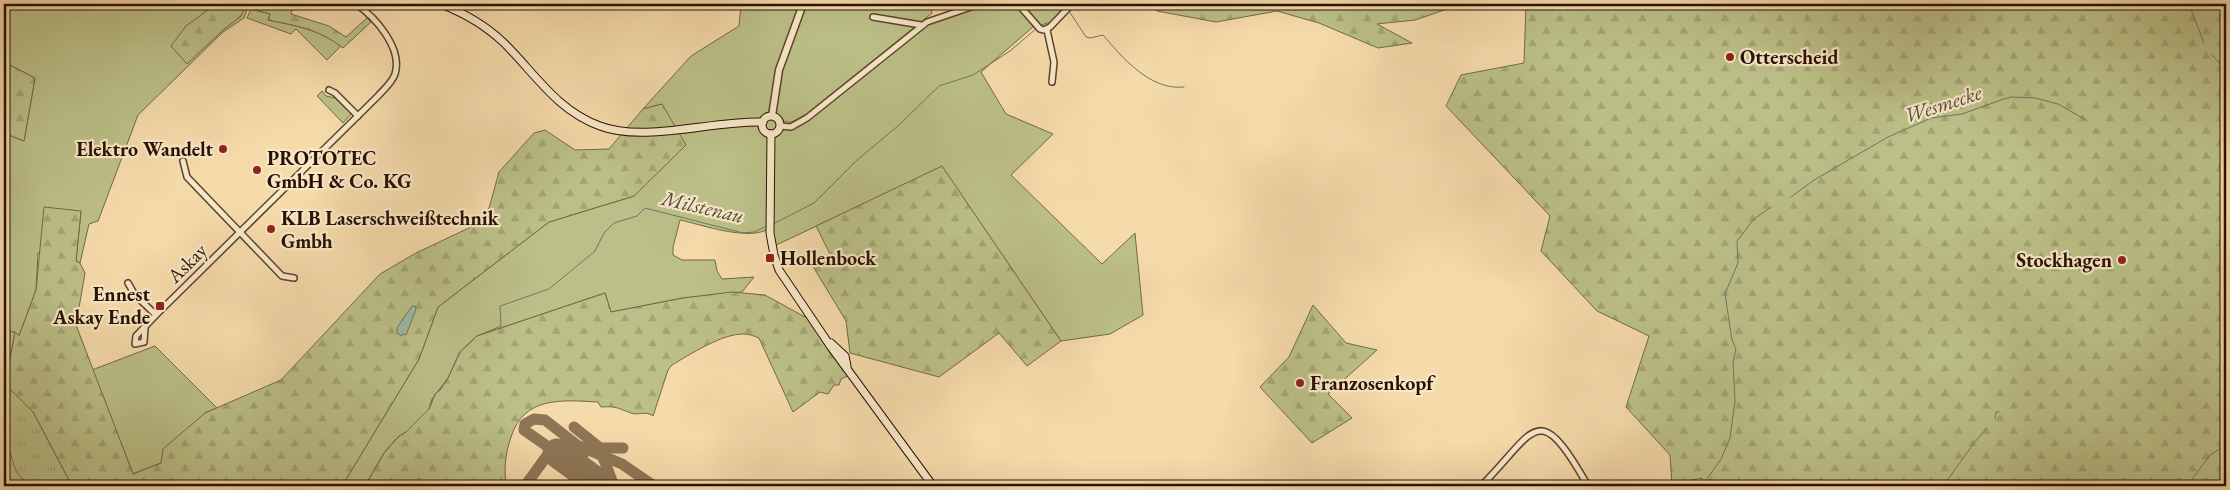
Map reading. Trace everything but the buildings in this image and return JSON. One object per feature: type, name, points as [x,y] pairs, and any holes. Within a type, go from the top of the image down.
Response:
[{"type":"main road","points":[[441,4],[459,11],[484,27],[503,42],[554,98],[574,112],[600,126],[642,132],[732,122],[763,122]]},
{"type":"main road","points":[[772,116],[778,119],[780,126],[777,131],[771,134],[764,130],[763,122],[767,117],[772,116]]},
{"type":"main road","points":[[771,134],[770,224],[774,255],[783,278],[933,486]]},
{"type":"street","name":"Askay","points":[[145,328],[388,86],[396,66],[396,56],[378,25],[356,4]]},
{"type":"street","points":[[602,4],[610,4]]},
{"type":"street","points":[[772,116],[779,70],[803,4]]},
{"type":"street","points":[[780,126],[791,127],[807,118],[921,25],[974,6],[999,4]]},
{"type":"street","points":[[1014,4],[1019,5],[1040,29],[1047,30]]},
{"type":"street","points":[[1047,30],[1072,4]]},
{"type":"street","points":[[873,17],[921,25]]},
{"type":"street","points":[[1047,30],[1054,62],[1052,82]]},
{"type":"street","points":[[329,90],[335,93],[358,116]]},
{"type":"street","points":[[183,162],[187,177],[282,276],[294,278]]},
{"type":"street","points":[[128,283],[135,295],[156,316]]},
{"type":"street","points":[[1481,486],[1524,437],[1539,431],[1549,432],[1559,440],[1588,486]]},
{"type":"green space","points":[[4,4],[249,4],[244,18],[223,32],[138,115],[98,221],[89,224],[80,263],[76,261],[81,211],[38,253],[36,290],[19,336],[15,332],[4,331],[4,133],[24,141],[35,78],[4,62]]},
{"type":"green space","points":[[216,4],[246,4],[241,16],[187,64],[171,46],[186,26]]},
{"type":"green space","points":[[252,4],[294,4],[291,14],[329,26],[346,37],[367,18],[371,22],[343,48],[316,32],[268,20],[270,14],[251,9]]},
{"type":"green space","points":[[741,4],[930,4],[932,13],[805,115],[791,122],[777,116],[780,124],[791,127],[799,124],[921,25],[974,6],[1068,4],[1042,33],[1034,26],[981,72],[1006,114],[1053,134],[1011,175],[1102,264],[1135,233],[1143,315],[1110,334],[1061,341],[942,167],[772,247],[770,228],[761,232],[739,233],[680,220],[673,247],[673,255],[682,260],[715,260],[717,271],[722,279],[754,277],[742,292],[683,298],[611,312],[605,293],[477,336],[460,352],[448,378],[432,399],[429,409],[406,432],[398,437],[384,453],[365,486],[342,486],[419,359],[438,307],[549,222],[634,196],[662,104],[643,109],[691,56],[739,26]]},
{"type":"green space","points":[[1153,4],[1462,4],[1415,20],[1377,24],[1412,43],[1378,48],[1319,23],[1277,11],[1216,22],[1157,11]]},
{"type":"green space","points":[[1526,4],[2226,4],[2226,486],[1700,486],[1702,478],[1672,485],[1670,455],[1626,407],[1649,336],[1597,311],[1541,251],[1550,216],[1446,106],[1461,75],[1524,63]]},
{"type":"green space","points":[[251,9],[270,14],[268,20],[298,26],[315,32],[341,46],[327,60],[296,29],[291,34],[247,18]]},
{"type":"green space","points":[[4,62],[35,78],[24,141],[4,133]]},
{"type":"green space","points":[[322,91],[326,96],[335,98],[352,113],[343,123],[317,96]]},
{"type":"green space","points":[[662,104],[686,145],[634,196],[549,222],[438,307],[419,359],[342,486],[72,486],[33,412],[5,384],[15,332],[19,336],[36,290],[44,207],[81,211],[76,261],[80,263],[85,273],[76,325],[133,474],[161,463],[163,449],[205,413],[281,380],[380,274],[416,253],[473,226],[489,208],[499,172],[534,133],[545,130],[575,150],[609,149],[643,109]]},
{"type":"green space","points":[[942,166],[1061,341],[1027,366],[999,333],[939,377],[850,353],[846,321],[811,263],[830,254],[816,226]]},
{"type":"green space","points":[[732,292],[765,295],[805,317],[809,315],[852,374],[841,379],[839,385],[834,385],[828,394],[820,392],[793,412],[759,338],[748,334],[726,337],[706,345],[672,365],[668,370],[653,416],[647,413],[634,414],[614,407],[601,407],[598,402],[558,401],[535,407],[525,414],[517,424],[511,437],[507,450],[506,486],[365,486],[384,453],[398,437],[406,432],[429,409],[435,394],[448,378],[460,352],[477,336],[605,293],[611,312],[683,298]]},
{"type":"green space","points":[[1313,305],[1346,343],[1377,350],[1328,394],[1352,418],[1312,443],[1260,387],[1289,357]]},
{"type":"green space","points":[[4,331],[15,332],[5,384],[33,412],[72,486],[6,486],[4,482]]},
{"type":"green space","points":[[155,346],[217,408],[205,413],[161,463],[133,474],[92,370]]},
{"type":"shaded area","points":[[412,306],[415,306],[416,309],[406,335],[403,334],[402,336],[397,333],[397,328]]},
{"type":"waterway","name":"Milstenau","points":[[1023,4],[1040,25]]},
{"type":"waterway","points":[[2189,4],[2204,43]]},
{"type":"waterway","points":[[1069,11],[1086,37],[1103,35],[1128,62],[1148,78],[1160,84],[1184,87]]},
{"type":"waterway","points":[[1041,25],[1051,22]]},
{"type":"waterway","name":"Milstenau","points":[[773,224],[814,203],[856,161],[899,125],[939,86],[973,75],[1010,51],[1037,28]]},
{"type":"waterway","points":[[2212,55],[2226,70]]},
{"type":"waterway","name":"Wesmecke","points":[[1791,197],[1814,180],[1888,137],[1931,118],[1962,114],[2011,97],[2035,98],[2058,104],[2086,120]]},
{"type":"waterway","name":"Wesmecke","points":[[1702,486],[1721,459],[1730,438],[1735,401],[1733,362],[1736,349],[1732,340],[1725,294],[1738,263],[1737,241],[1754,219],[1771,207]]},
{"type":"waterway","name":"Milstenau","points":[[365,486],[384,453],[398,437],[406,432],[429,409],[435,394],[448,378],[460,352],[477,336],[501,326],[500,306],[549,289],[595,251],[604,233],[614,223],[637,216],[645,208],[743,233],[754,232],[767,226]]},
{"type":"waterway","points":[[4,338],[6,333]]},
{"type":"waterway","points":[[1995,419],[1996,412],[1999,412]]},
{"type":"waterway","points":[[1943,486],[1986,429]]},
{"type":"waterway","points":[[4,434],[16,471],[29,486]]},
{"type":"waterway","points":[[2187,486],[2210,455],[2226,445]]},
{"type":"taxiway","points":[[557,453],[524,430],[525,424],[534,419],[545,420],[577,445],[622,464],[654,486]]},
{"type":"taxiway","points":[[574,427],[600,448],[623,448]]},
{"type":"taxiway","points":[[576,468],[577,456],[587,451]]},
{"type":"taxiway","points":[[601,452],[614,486]]},
{"type":"taxiway","points":[[525,486],[546,457],[557,453]]},
{"type":"runway","points":[[557,453],[602,486]]},
{"type":"place","name":"Otterscheid","points":[[1730,57]]},
{"type":"place","name":"Elektro Wandelt","points":[[223,149]]},
{"type":"place","name":"PROTOTEC GmbH & Co. KG","points":[[257,170]]},
{"type":"place","name":"KLB Laserschweißtechnik Gmbh","points":[[271,229]]},
{"type":"place","name":"Hollenbock","points":[[770,258]]},
{"type":"place","name":"Stockhagen","points":[[2122,260]]},
{"type":"place","name":"Ennest Askay Ende","points":[[160,306]]},
{"type":"place","name":"Franzosenkopf","points":[[1300,383]]}]
